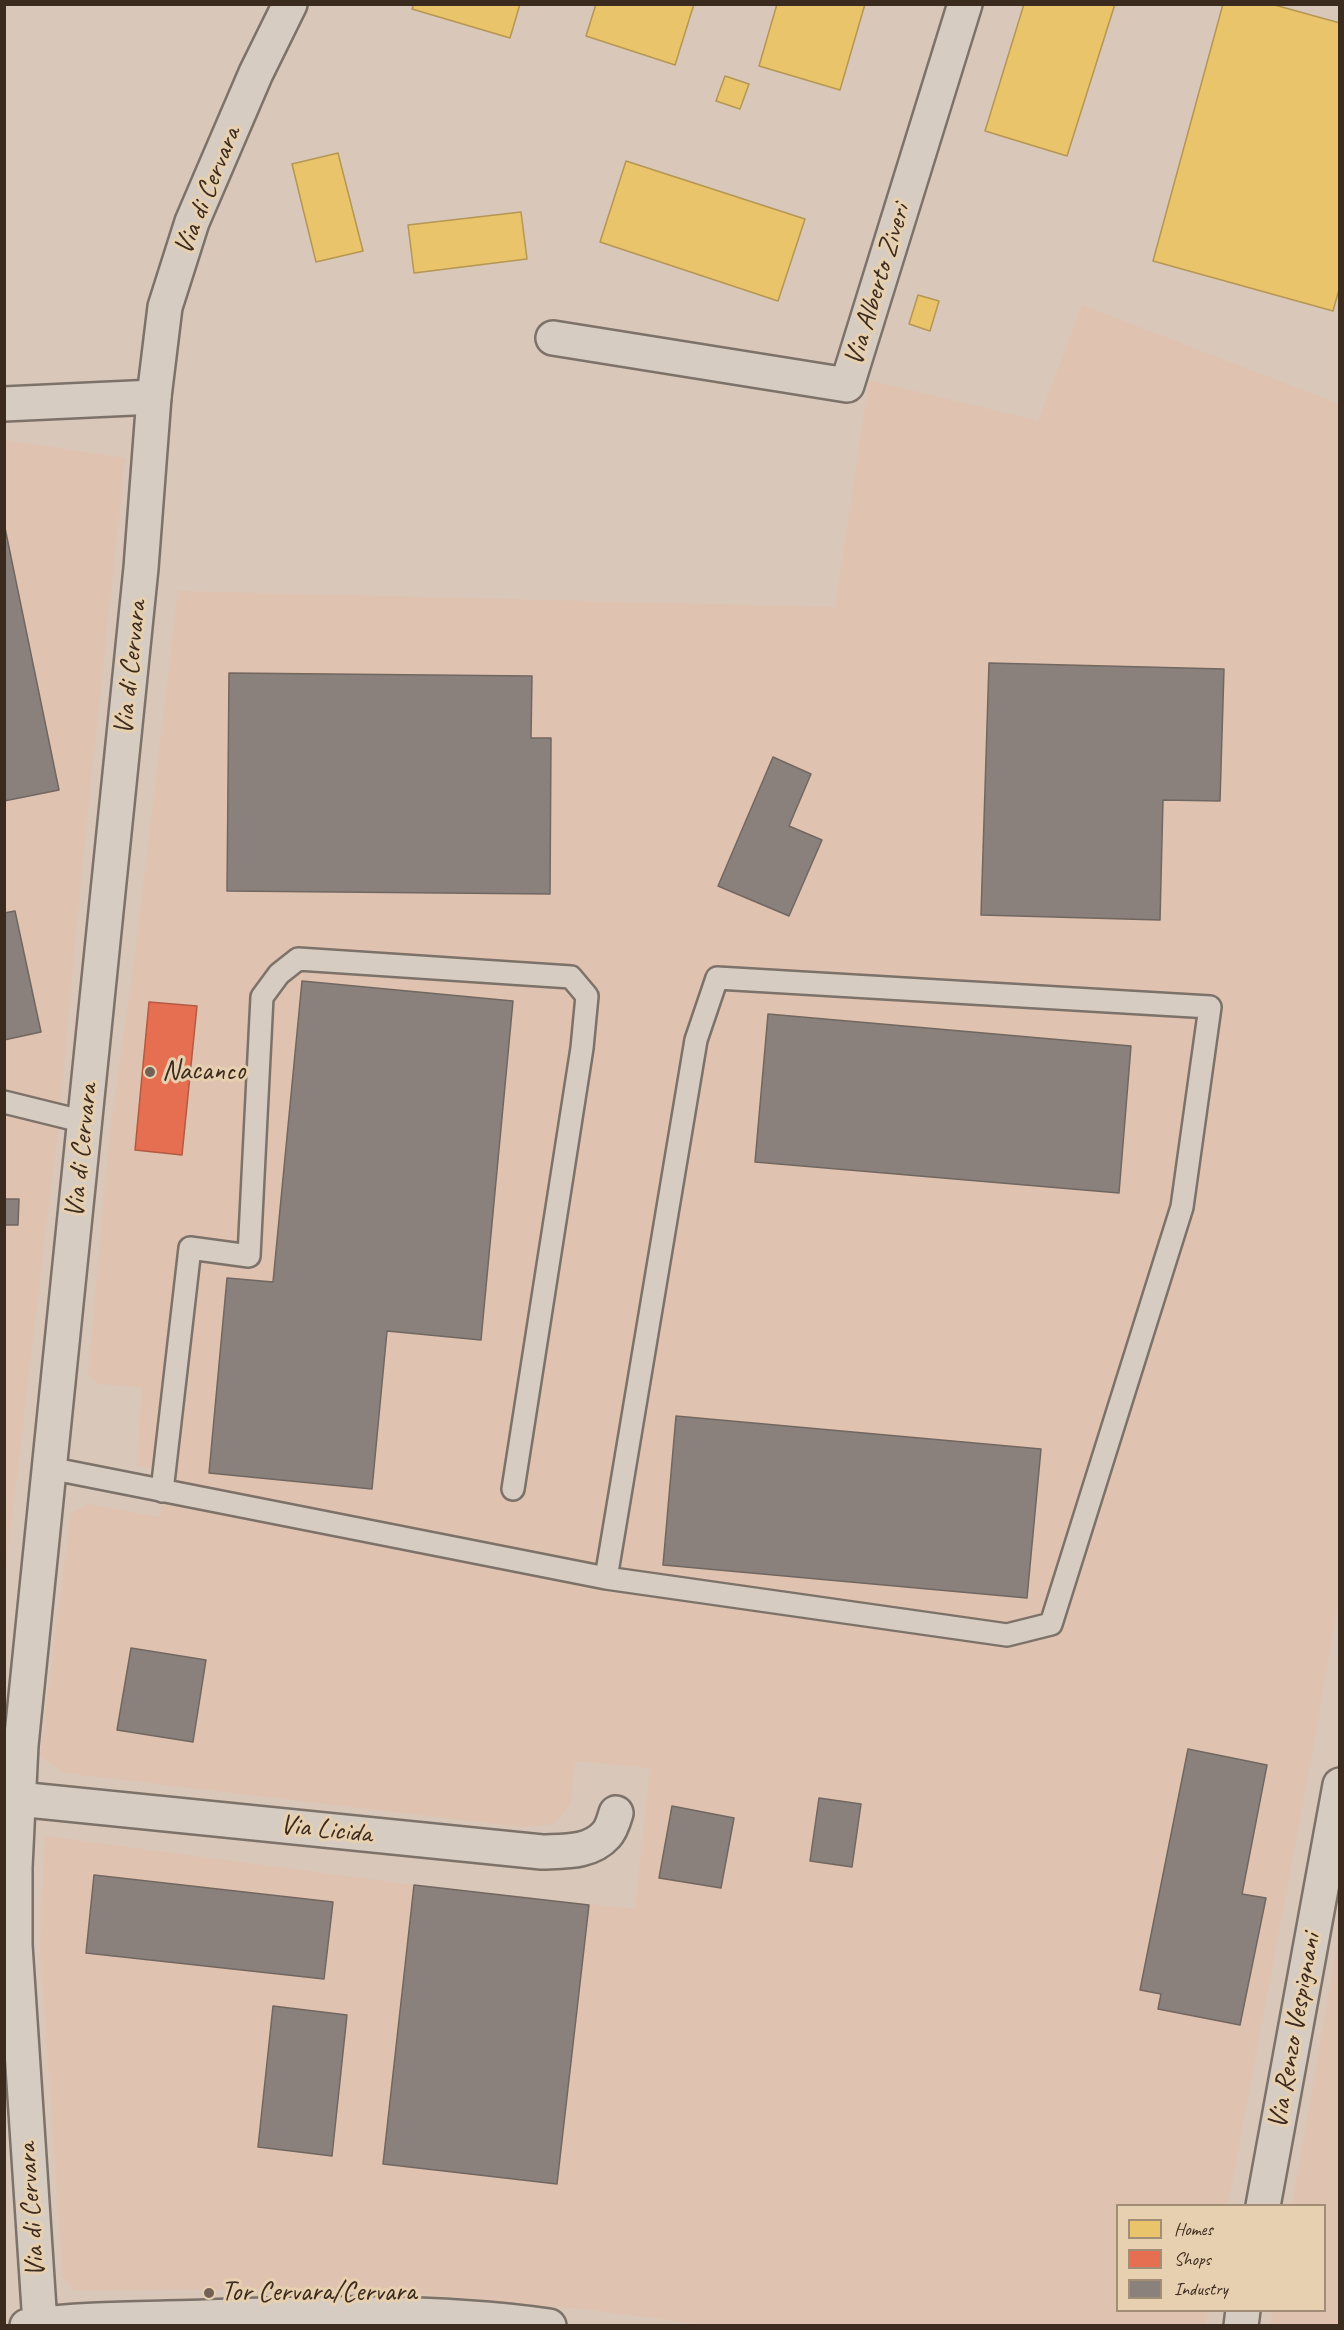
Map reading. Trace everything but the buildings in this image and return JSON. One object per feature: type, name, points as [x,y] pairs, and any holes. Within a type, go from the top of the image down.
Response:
[{"type":"street","name":"Via di Cervara","points":[[33,2325],[15,1945],[18,1799],[24,1710],[140,580],[154,397],[165,307],[192,222],[256,73],[290,4]]},
{"type":"street","name":"Via Alberto Ziveri","points":[[553,338],[847,385],[965,4]]},
{"type":"street","points":[[4,404],[154,397]]},
{"type":"street","name":"Via Renzo Vespignani","points":[[1263,2204],[1340,1785]]},
{"type":"street","name":"Via Licida","points":[[18,1799],[542,1852],[586,1848],[608,1834],[616,1813]]},
{"type":"street","points":[[33,2325],[332,2313],[437,2316],[549,2325]]},
{"type":"lane","points":[[162,1491],[190,1248],[249,1256],[262,997],[279,974],[298,959],[571,977],[586,996],[582,1048],[513,1489]]},
{"type":"lane","points":[[49,1467],[606,1578],[1007,1635],[1051,1624],[1182,1207],[1210,1006],[717,978],[696,1040],[606,1578]]},
{"type":"lane","points":[[4,1102],[86,1122]]},
{"type":"shaded area","points":[[1082,305],[1339,404],[1339,1596],[1315,1739],[1228,2204],[1116,2204],[1116,2312],[1208,2312],[1205,2325],[714,2326],[581,2309],[365,2289],[75,2290],[63,2278],[40,1949],[45,1836],[414,1885],[635,1909],[650,1768],[575,1761],[571,1803],[554,1824],[521,1827],[64,1773],[40,1756],[71,1513],[88,1504],[160,1517],[164,1470],[137,1466],[142,1387],[99,1384],[88,1375],[110,1132],[136,946],[178,591],[835,607],[869,380],[1038,421]]},
{"type":"shaded area","points":[[5,440],[125,458],[85,839],[58,1128],[5,1576]]},
{"type":"shaded area","points":[[1339,1935],[1339,2325],[1270,2325],[1273,2312],[1326,2312],[1326,2204],[1292,2204]]},
{"type":"place","name":"Nacanco","points":[[150,1072]]},
{"type":"place","name":"Tor Cervara/Cervara","points":[[209,2293]]}]
